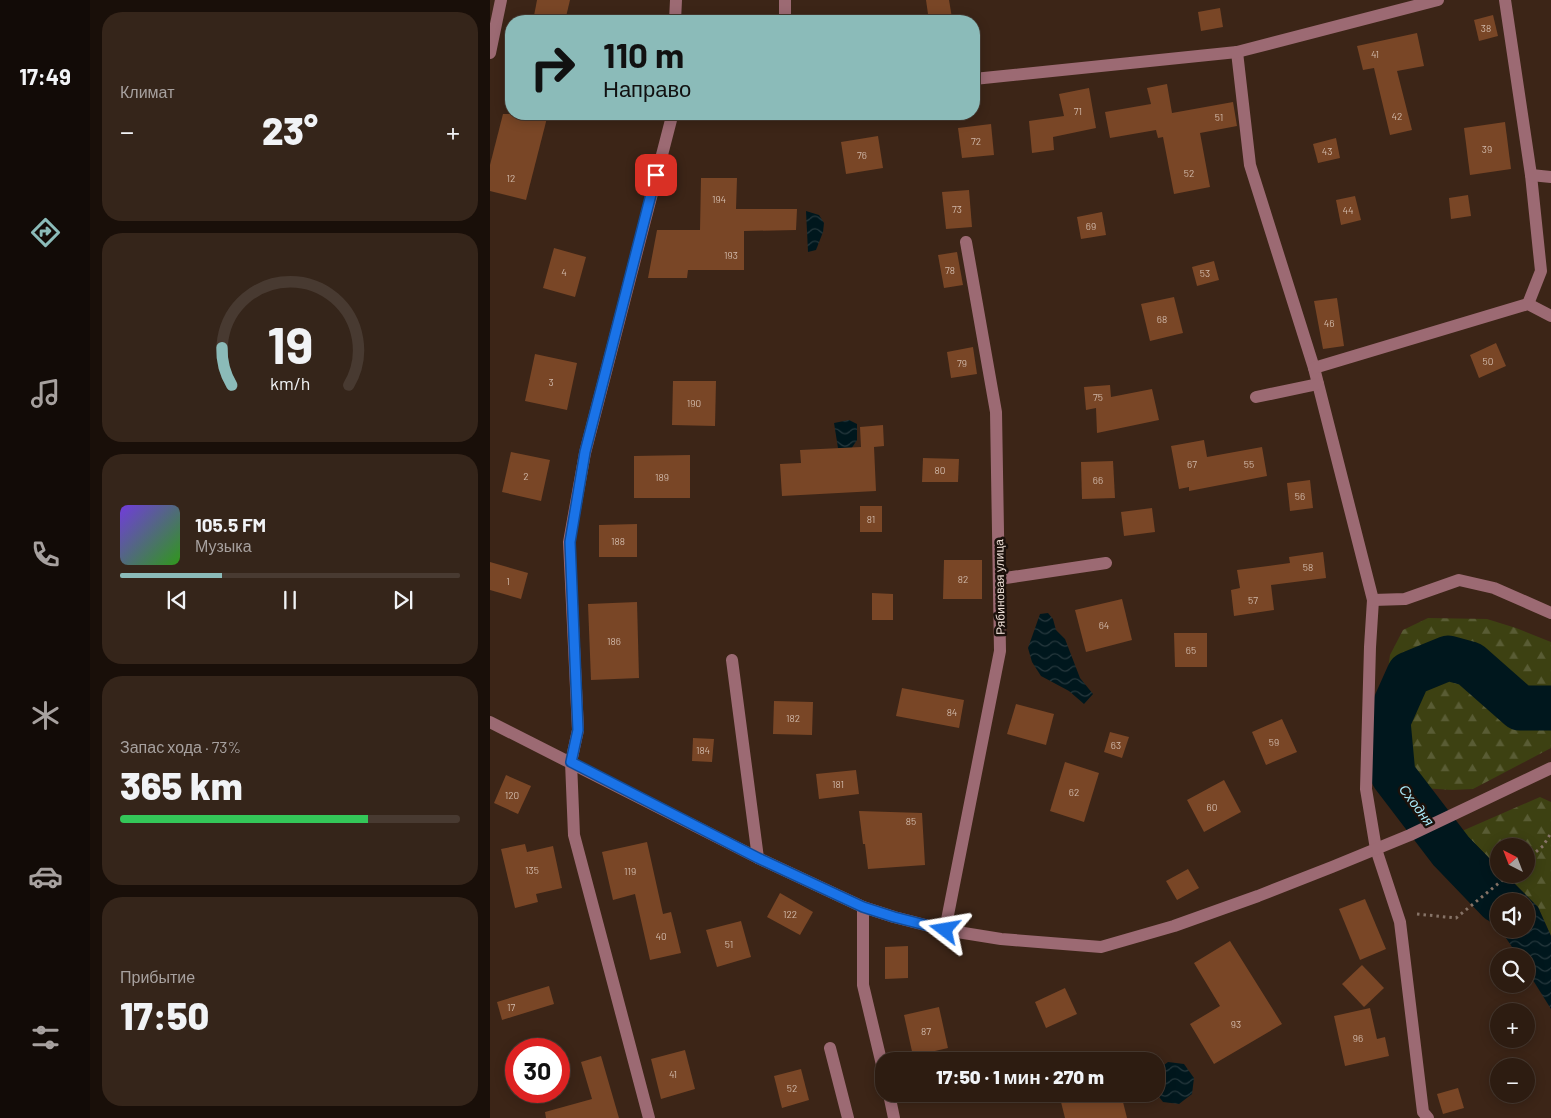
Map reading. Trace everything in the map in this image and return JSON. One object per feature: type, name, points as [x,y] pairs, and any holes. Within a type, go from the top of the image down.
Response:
[{"type":"street","points":[[490,53],[501,0]]},
{"type":"street","points":[[675,15],[676,0]]},
{"type":"street","points":[[785,0],[785,15]]},
{"type":"street","points":[[980,78],[1238,52],[1438,0]]},
{"type":"street","points":[[1505,0],[1531,175],[1541,271],[1528,304]]},
{"type":"street","points":[[1238,52],[1250,165],[1314,368],[1374,600],[1370,647],[1366,789],[1376,849],[1402,932],[1423,1112],[1428,1118]]},
{"type":"street","points":[[649,1118],[574,835],[571,762],[578,730],[570,542],[585,452],[670,120]]},
{"type":"street","points":[[1531,175],[1551,177]]},
{"type":"street","name":"Рябиновая улица","points":[[945,930],[1000,651],[996,412],[966,242]]},
{"type":"street","points":[[1314,368],[1528,304],[1551,316]]},
{"type":"street","points":[[1256,397],[1318,384]]},
{"type":"street","points":[[999,579],[1106,563]]},
{"type":"street","points":[[1374,600],[1405,598],[1459,580],[1494,588],[1551,613]]},
{"type":"street","points":[[732,660],[758,858]]},
{"type":"street","points":[[490,722],[758,858],[863,907],[945,930],[1001,939],[1101,947],[1174,926],[1258,896],[1410,835],[1551,768]]},
{"type":"street","points":[[863,907],[863,984],[879,1052]]},
{"type":"street","points":[[830,1048],[848,1118]]},
{"type":"street","points":[[891,1102],[894,1118]]},
{"type":"path","points":[[1535,853],[1543,846],[1551,833]]},
{"type":"path","points":[[1397,912],[1456,918],[1499,883]]},
{"type":"green space","points":[[1428,618],[1487,619],[1551,642],[1551,748],[1473,789],[1422,788],[1399,768],[1408,739],[1394,712],[1386,683],[1390,655],[1403,630]]},
{"type":"green space","points":[[1540,797],[1551,802],[1551,936],[1535,904],[1535,893],[1524,893],[1514,883],[1535,883],[1535,838],[1490,838],[1490,859],[1462,831]]},
{"type":"water","points":[[806,211],[819,215],[824,223],[823,232],[816,250],[808,252]]},
{"type":"water","points":[[849,420],[857,424],[857,440],[851,449],[838,448],[834,423]]},
{"type":"water","points":[[1048,613],[1053,619],[1056,630],[1065,639],[1080,678],[1093,694],[1084,704],[1069,691],[1041,676],[1032,662],[1028,648],[1040,614]]},
{"type":"water","points":[[1462,831],[1490,859],[1490,883],[1514,883],[1524,893],[1490,893],[1490,916],[1427,846]]},
{"type":"water","points":[[1535,904],[1551,936],[1551,1009],[1535,983],[1535,948],[1513,948],[1506,938],[1535,938]]},
{"type":"water","points":[[1168,1062],[1184,1064],[1194,1078],[1192,1094],[1179,1104],[1163,1102],[1165,1102],[1165,1064]]},
{"type":"building","points":[[537,0],[570,0],[566,15],[534,15]]},
{"type":"building","points":[[926,0],[949,0],[952,15],[928,15]]},
{"type":"building","points":[[1220,8],[1223,27],[1201,31],[1198,12]]},
{"type":"building","points":[[1493,15],[1498,36],[1479,41],[1474,20]]},
{"type":"building","points":[[1417,33],[1424,66],[1397,71],[1412,130],[1390,135],[1374,68],[1363,70],[1357,46]]},
{"type":"building","points":[[1167,84],[1172,113],[1233,102],[1237,126],[1200,133],[1210,187],[1174,194],[1163,137],[1158,138],[1156,130],[1110,138],[1105,112],[1151,104],[1147,88]]},
{"type":"building","points":[[1089,88],[1096,128],[1053,137],[1054,150],[1032,153],[1029,121],[1064,116],[1059,94]]},
{"type":"building","points":[[503,114],[505,114],[505,120],[546,120],[526,200],[490,191],[490,165]]},
{"type":"building","points":[[1505,122],[1511,169],[1470,175],[1464,128]]},
{"type":"building","points":[[991,124],[994,155],[962,158],[958,128]]},
{"type":"building","points":[[878,136],[883,168],[846,174],[841,142]]},
{"type":"building","points":[[1336,138],[1340,158],[1318,163],[1313,144]]},
{"type":"building","points":[[701,178],[737,178],[736,209],[797,209],[796,230],[744,231],[744,270],[688,270],[687,278],[648,278],[657,230],[700,230]]},
{"type":"building","points":[[969,190],[972,227],[946,229],[942,192]]},
{"type":"building","points":[[1468,195],[1471,216],[1451,219],[1449,198]]},
{"type":"building","points":[[1355,196],[1361,220],[1341,225],[1336,200]]},
{"type":"building","points":[[1102,212],[1106,235],[1081,239],[1077,217]]},
{"type":"building","points":[[554,248],[586,257],[575,297],[543,288]]},
{"type":"building","points":[[957,252],[963,285],[944,288],[938,255]]},
{"type":"building","points":[[1214,261],[1219,280],[1197,286],[1192,267]]},
{"type":"building","points":[[1174,297],[1183,333],[1150,341],[1141,304]]},
{"type":"building","points":[[1337,298],[1344,346],[1323,349],[1314,301]]},
{"type":"building","points":[[1496,343],[1506,366],[1479,378],[1470,355]]},
{"type":"building","points":[[973,347],[977,374],[951,378],[947,352]]},
{"type":"building","points":[[535,354],[577,363],[567,410],[525,401]]},
{"type":"building","points":[[673,381],[716,381],[715,426],[672,425]]},
{"type":"building","points":[[1110,385],[1111,397],[1152,389],[1159,420],[1097,433],[1096,408],[1086,410],[1084,387]]},
{"type":"building","points":[[883,425],[884,446],[874,447],[876,491],[782,496],[780,464],[801,463],[800,450],[861,447],[860,427]]},
{"type":"building","points":[[1204,440],[1207,457],[1262,447],[1267,476],[1189,491],[1189,487],[1179,489],[1171,446]]},
{"type":"building","points":[[511,452],[550,460],[541,501],[502,492]]},
{"type":"building","points":[[690,455],[690,498],[634,498],[634,456]]},
{"type":"building","points":[[923,458],[959,459],[958,482],[922,482]]},
{"type":"building","points":[[1113,461],[1115,498],[1082,499],[1081,462]]},
{"type":"building","points":[[1310,480],[1313,508],[1290,511],[1287,483]]},
{"type":"building","points":[[860,506],[882,506],[882,532],[860,532]]},
{"type":"building","points":[[1152,508],[1155,532],[1124,536],[1121,512]]},
{"type":"building","points":[[637,524],[637,557],[599,557],[599,525]]},
{"type":"building","points":[[1323,552],[1326,578],[1271,585],[1274,610],[1234,616],[1231,590],[1240,588],[1237,570],[1290,563],[1289,557]]},
{"type":"building","points":[[944,560],[982,560],[982,599],[943,599]]},
{"type":"building","points":[[490,562],[528,573],[521,599],[490,590]]},
{"type":"building","points":[[872,593],[893,594],[893,620],[872,620]]},
{"type":"building","points":[[1122,599],[1132,640],[1086,652],[1075,610]]},
{"type":"building","points":[[637,602],[639,678],[591,680],[588,604]]},
{"type":"building","points":[[1174,633],[1207,633],[1207,667],[1175,667]]},
{"type":"building","points":[[902,688],[964,700],[959,728],[896,716]]},
{"type":"building","points":[[774,701],[813,702],[812,735],[773,734]]},
{"type":"building","points":[[1016,704],[1054,714],[1046,745],[1007,734]]},
{"type":"building","points":[[1282,719],[1297,752],[1266,765],[1252,732]]},
{"type":"building","points":[[1110,732],[1129,737],[1122,758],[1104,752]]},
{"type":"building","points":[[693,738],[714,739],[712,762],[692,761]]},
{"type":"building","points":[[1065,762],[1099,773],[1084,822],[1050,811]]},
{"type":"building","points":[[856,770],[859,794],[819,799],[816,774]]},
{"type":"building","points":[[506,775],[531,786],[518,814],[494,803]]},
{"type":"building","points":[[1224,780],[1241,812],[1204,832],[1187,800]]},
{"type":"building","points":[[859,811],[922,813],[925,865],[868,869]]},
{"type":"building","points":[[647,842],[663,914],[671,912],[681,953],[650,960],[635,894],[613,900],[602,852]]},
{"type":"building","points":[[525,844],[527,852],[553,846],[562,888],[536,894],[538,902],[515,908],[501,849]]},
{"type":"building","points":[[1188,869],[1199,888],[1177,900],[1166,881]]},
{"type":"building","points":[[780,893],[813,912],[800,935],[767,917]]},
{"type":"building","points":[[1365,899],[1386,949],[1360,960],[1339,909]]},
{"type":"building","points":[[741,921],[751,957],[717,967],[706,930]]},
{"type":"building","points":[[1230,941],[1282,1024],[1214,1064],[1190,1024],[1220,1006],[1194,963]]},
{"type":"building","points":[[908,946],[908,978],[885,979],[885,947]]},
{"type":"building","points":[[1362,965],[1384,988],[1364,1007],[1342,984]]},
{"type":"building","points":[[549,986],[554,1004],[502,1020],[497,1002]]},
{"type":"building","points":[[1065,988],[1077,1014],[1046,1028],[1035,1002]]},
{"type":"building","points":[[939,1007],[948,1048],[930,1052],[912,1052],[904,1015]]},
{"type":"building","points":[[1370,1008],[1377,1039],[1385,1037],[1389,1056],[1345,1066],[1334,1016]]},
{"type":"building","points":[[685,1050],[695,1089],[661,1099],[651,1059]]},
{"type":"building","points":[[601,1056],[619,1118],[546,1118],[545,1112],[592,1099],[581,1062]]},
{"type":"building","points":[[801,1069],[809,1100],[782,1108],[774,1076]]},
{"type":"building","points":[[1458,1088],[1464,1108],[1443,1114],[1437,1094]]},
{"type":"building","points":[[1061,1102],[1123,1102],[1127,1118],[1065,1118]]},
{"type":"waterway","name":"Сходня","points":[[1491,893],[1451,851],[1393,775],[1388,721],[1409,674],[1448,658],[1470,664],[1520,708],[1551,708]]},
{"type":"route","points":[[656,175],[585,452],[570,542],[578,730],[571,762],[758,858],[863,907],[945,930]]}]
